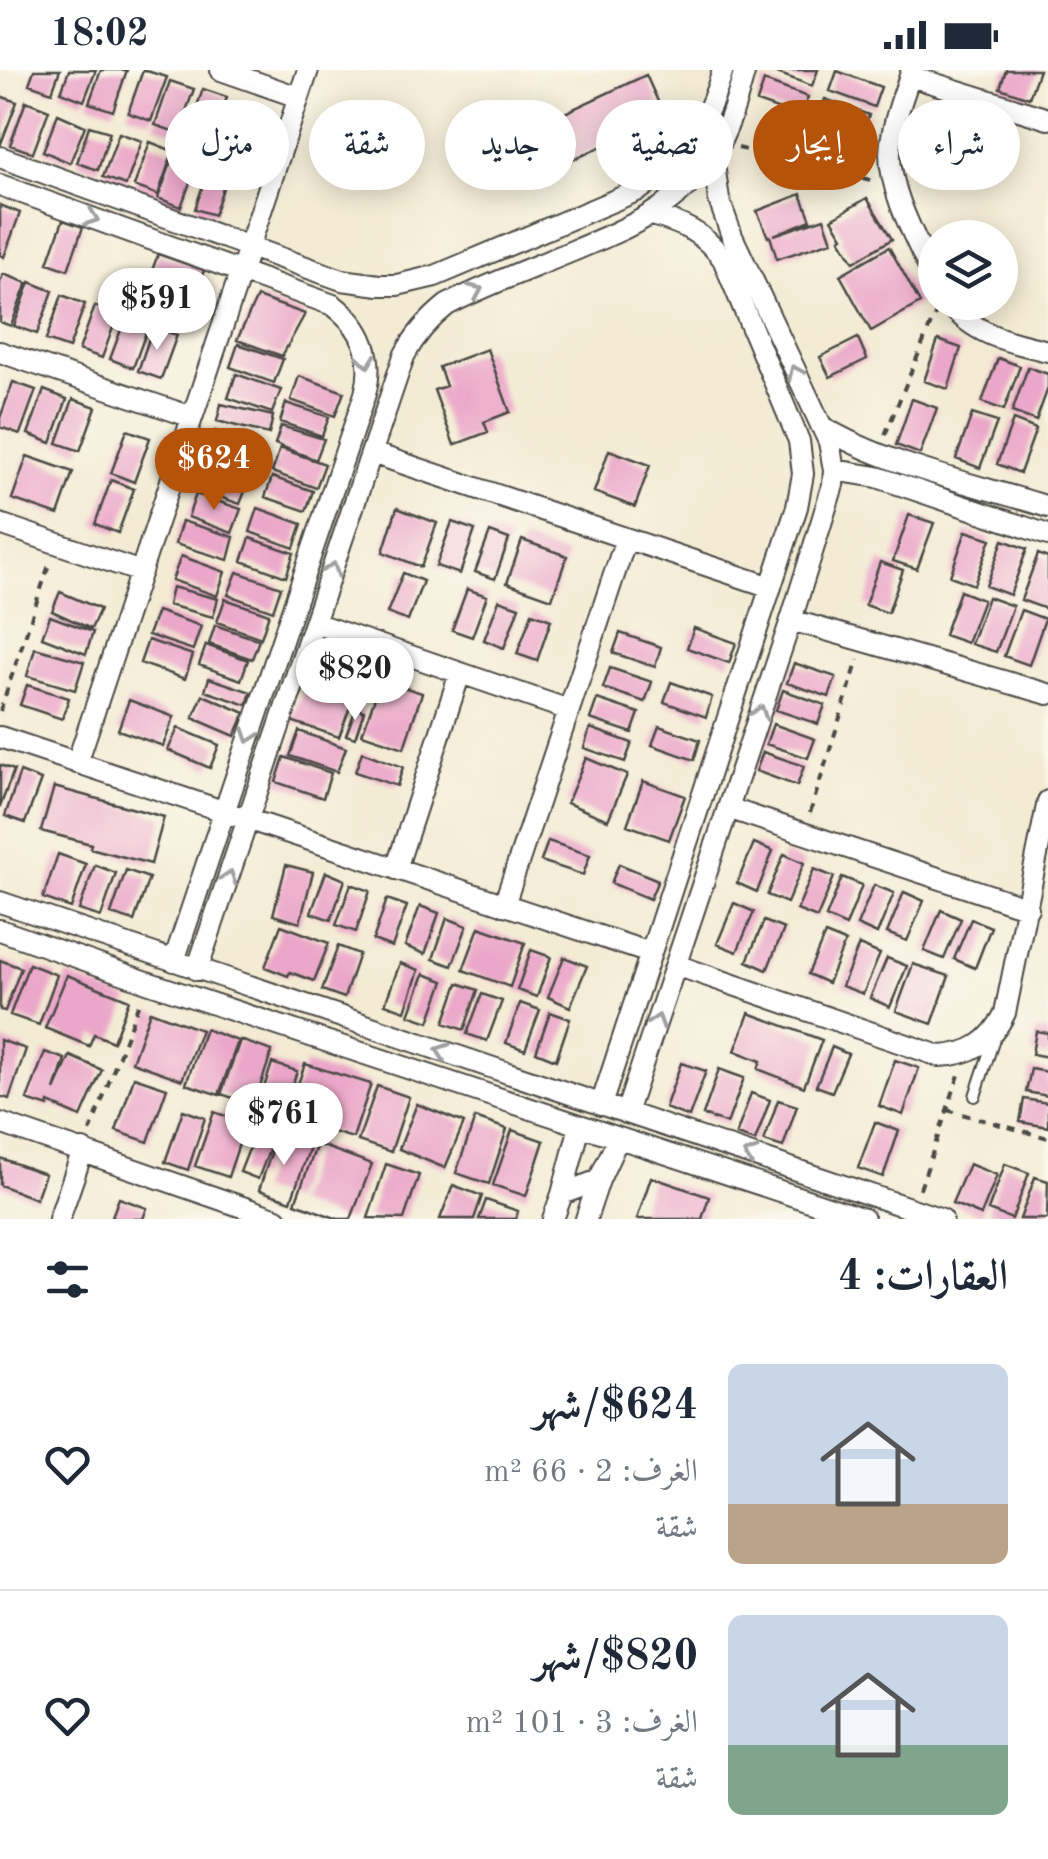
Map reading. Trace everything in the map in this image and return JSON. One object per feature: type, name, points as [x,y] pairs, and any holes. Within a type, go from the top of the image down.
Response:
[{"type":"street","points":[[220,70],[298,97]]},
{"type":"street","points":[[77,762],[308,70]]},
{"type":"street","points":[[0,158],[342,280],[397,285],[434,276],[638,190],[681,156],[698,134],[723,70]]},
{"type":"street","points":[[733,110],[746,70]]},
{"type":"street","points":[[918,242],[894,186],[891,169],[892,138],[911,73],[1048,119]]},
{"type":"street","points":[[0,185],[334,305],[360,331],[368,355],[365,394],[174,962]]},
{"type":"street","points":[[197,970],[414,336],[447,305],[619,232],[652,215],[684,190]]},
{"type":"street","points":[[626,1113],[791,620],[830,499],[834,470],[829,442],[732,236],[719,190]]},
{"type":"street","points":[[600,1105],[771,587],[804,474],[799,441],[723,259],[708,240],[688,227],[652,215]]},
{"type":"street","points":[[965,320],[987,335],[1048,352]]},
{"type":"street","points":[[0,352],[192,416]]},
{"type":"street","points":[[821,426],[877,453],[1048,506]]},
{"type":"street","points":[[372,453],[771,587]]},
{"type":"street","points":[[834,470],[877,477],[1048,535]]},
{"type":"street","points":[[962,506],[971,483]]},
{"type":"street","points":[[0,524],[140,572]]},
{"type":"street","points":[[504,905],[626,539]]},
{"type":"street","points":[[791,620],[1048,694]]},
{"type":"street","points":[[314,623],[569,710]]},
{"type":"street","points":[[396,869],[460,673]]},
{"type":"street","points":[[0,736],[650,953]]},
{"type":"street","points":[[676,965],[939,1056],[966,1052],[990,1037],[1005,1013],[1048,801]]},
{"type":"street","points":[[728,808],[1028,908]]},
{"type":"street","points":[[0,902],[942,1219]]},
{"type":"street","points":[[0,930],[146,982],[864,1219]]},
{"type":"street","points":[[373,1057],[381,1031]]},
{"type":"street","points":[[0,1122],[277,1219]]},
{"type":"street","points":[[553,1219],[580,1126]]},
{"type":"street","points":[[586,1219],[618,1138]]},
{"type":"street","points":[[59,1219],[82,1150]]},
{"type":"street","points":[[785,1194],[794,1169]]},
{"type":"street","points":[[562,1194],[599,1180]]},
{"type":"lane","points":[[975,1096],[999,1026]]},
{"type":"path","points":[[733,153],[894,186]]},
{"type":"path","points":[[877,453],[932,320]]},
{"type":"path","points":[[0,710],[57,544]]},
{"type":"path","points":[[804,834],[864,641]]},
{"type":"path","points":[[82,1150],[146,982]]},
{"type":"path","points":[[913,1209],[966,1052]]},
{"type":"path","points":[[947,1110],[1048,1138]]},
{"type":"building","points":[[34,70],[60,70],[52,92],[29,84]]},
{"type":"building","points":[[69,70],[96,70],[84,101],[61,92]]},
{"type":"building","points":[[101,70],[127,70],[113,111],[89,103]]},
{"type":"building","points":[[143,70],[167,77],[151,121],[128,113]]},
{"type":"building","points":[[769,70],[818,70],[812,86]]},
{"type":"building","points":[[1006,70],[1039,70],[1029,98],[1000,88]]},
{"type":"building","points":[[837,71],[881,87],[876,100],[855,100],[830,91]]},
{"type":"building","points":[[646,75],[657,100],[596,100],[596,149],[576,159],[576,108]]},
{"type":"building","points":[[170,81],[194,89],[190,100],[165,100],[165,128],[155,125]]},
{"type":"building","points":[[764,81],[808,97],[807,100],[758,100]]},
{"type":"building","points":[[203,89],[227,97],[226,100],[199,100]]},
{"type":"building","points":[[0,96],[17,102],[0,146]]},
{"type":"building","points":[[26,101],[49,110],[33,153],[10,145]]},
{"type":"building","points":[[58,114],[85,126],[70,163],[43,151]]},
{"type":"building","points":[[89,126],[110,132],[98,170],[77,163]]},
{"type":"building","points":[[119,133],[142,141],[126,185],[103,177]]},
{"type":"building","points":[[150,142],[165,148],[165,174],[158,195],[134,186]]},
{"type":"building","points":[[165,179],[165,190],[187,190],[181,207],[158,198]]},
{"type":"building","points":[[201,190],[222,190],[214,215],[195,209]]},
{"type":"building","points":[[801,194],[811,220],[774,235],[824,218],[832,241],[777,259],[757,211]]},
{"type":"building","points":[[867,198],[892,239],[854,262],[832,219]]},
{"type":"building","points":[[0,205],[20,213],[4,257],[0,255]]},
{"type":"building","points":[[63,220],[83,227],[68,270],[48,263]]},
{"type":"building","points":[[889,247],[918,304],[871,331],[840,275]]},
{"type":"building","points":[[158,254],[204,270],[190,312],[143,296]]},
{"type":"building","points":[[3,274],[27,283],[11,326],[0,322]]},
{"type":"building","points":[[30,282],[53,291],[37,334],[14,326]]},
{"type":"building","points":[[62,295],[85,304],[69,348],[46,340]]},
{"type":"building","points":[[257,297],[305,314],[282,356],[237,340]]},
{"type":"building","points":[[95,306],[118,314],[102,358],[79,350]]},
{"type":"building","points":[[126,316],[149,324],[133,368],[110,359]]},
{"type":"building","points":[[153,327],[177,335],[161,379],[138,371]]},
{"type":"building","points":[[858,338],[867,359],[830,377],[820,357]]},
{"type":"building","points":[[938,340],[961,348],[948,389],[924,381]]},
{"type":"building","points":[[238,344],[283,359],[274,383],[230,367]]},
{"type":"building","points":[[487,349],[510,412],[484,422],[488,432],[454,445],[434,390],[446,386],[439,367]]},
{"type":"building","points":[[998,358],[1020,366],[1004,410],[982,402]]},
{"type":"building","points":[[1028,367],[1048,374],[1048,388],[1036,421],[1012,412]]},
{"type":"building","points":[[236,374],[281,390],[272,413],[228,398]]},
{"type":"building","points":[[299,376],[344,392],[335,416],[291,400]]},
{"type":"building","points":[[13,382],[36,390],[20,434],[0,427]]},
{"type":"building","points":[[44,390],[67,399],[51,443],[28,434]]},
{"type":"building","points":[[73,399],[96,407],[80,451],[57,443]]},
{"type":"building","points":[[912,399],[937,408],[920,454],[896,445]]},
{"type":"building","points":[[286,403],[329,417],[322,436],[280,422]]},
{"type":"building","points":[[221,404],[273,416],[269,434],[217,421]]},
{"type":"building","points":[[972,414],[997,422],[980,468],[956,459]]},
{"type":"building","points":[[1013,420],[1036,429],[1020,473],[997,464]]},
{"type":"building","points":[[281,426],[324,439],[316,460],[275,444]]},
{"type":"building","points":[[127,430],[150,438],[134,482],[111,473]]},
{"type":"building","points":[[215,431],[259,447],[251,471],[207,455]]},
{"type":"building","points":[[280,448],[325,464],[316,488],[272,472]]},
{"type":"building","points":[[609,450],[650,465],[635,507],[594,492]]},
{"type":"building","points":[[27,456],[73,472],[58,515],[12,499]]},
{"type":"building","points":[[204,465],[249,481],[240,504],[196,489]]},
{"type":"building","points":[[272,477],[313,491],[306,511],[265,497]]},
{"type":"building","points":[[111,480],[134,489],[118,533],[95,524]]},
{"type":"building","points":[[196,494],[241,509],[232,533],[188,517]]},
{"type":"building","points":[[258,508],[302,524],[294,548],[250,532]]},
{"type":"building","points":[[397,508],[437,523],[421,567],[383,552]]},
{"type":"building","points":[[909,515],[934,523],[917,569],[893,561]]},
{"type":"building","points":[[182,521],[234,537],[228,560],[175,544]]},
{"type":"building","points":[[452,522],[475,530],[460,574],[436,566]]},
{"type":"building","points":[[966,531],[991,539],[974,585],[950,576]]},
{"type":"building","points":[[490,532],[509,539],[495,579],[475,572]]},
{"type":"building","points":[[250,538],[294,553],[286,577],[242,561]]},
{"type":"building","points":[[522,540],[567,556],[552,599],[507,583]]},
{"type":"building","points":[[1003,540],[1027,549],[1010,595],[986,586]]},
{"type":"building","points":[[1038,554],[1048,558],[1046,609],[1021,600]]},
{"type":"building","points":[[181,556],[225,572],[217,596],[172,580]]},
{"type":"building","points":[[880,562],[903,570],[888,613],[865,605]]},
{"type":"building","points":[[237,572],[281,587],[273,611],[228,595]]},
{"type":"building","points":[[403,573],[423,581],[408,621],[387,613]]},
{"type":"building","points":[[172,587],[218,599],[213,617],[168,605]]},
{"type":"building","points":[[467,589],[487,596],[472,637],[452,630]]},
{"type":"building","points":[[960,591],[983,600],[967,643],[944,635]]},
{"type":"building","points":[[60,592],[100,609],[91,629],[52,611]]},
{"type":"building","points":[[988,597],[1013,606],[996,652],[971,644]]},
{"type":"building","points":[[225,599],[269,614],[261,638],[217,622]]},
{"type":"building","points":[[499,600],[519,607],[504,648],[484,640]]},
{"type":"building","points":[[1021,610],[1045,619],[1029,665],[1004,656]]},
{"type":"building","points":[[157,611],[201,626],[193,650],[148,635]]},
{"type":"building","points":[[532,613],[551,620],[537,661],[517,654]]},
{"type":"building","points":[[50,616],[93,632],[86,654],[42,637]]},
{"type":"building","points":[[215,625],[259,640],[252,659],[209,644]]},
{"type":"building","points":[[694,628],[736,643],[729,663],[687,648]]},
{"type":"building","points":[[620,633],[661,647],[655,667],[613,653]]},
{"type":"building","points":[[148,640],[193,655],[185,679],[140,663]]},
{"type":"building","points":[[206,645],[248,660],[241,680],[199,665]]},
{"type":"building","points":[[35,648],[84,662],[75,690],[27,676]]},
{"type":"building","points":[[794,663],[836,677],[829,697],[787,683]]},
{"type":"building","points":[[610,668],[652,682],[645,702],[603,688]]},
{"type":"building","points":[[310,671],[357,688],[339,737],[291,721]]},
{"type":"building","points":[[209,678],[251,692],[247,705],[205,691]]},
{"type":"building","points":[[381,680],[422,693],[404,748],[362,734]]},
{"type":"building","points":[[671,682],[712,697],[706,717],[664,702]]},
{"type":"building","points":[[27,685],[69,698],[62,719],[20,705]]},
{"type":"building","points":[[783,690],[825,705],[818,724],[776,710]]},
{"type":"building","points":[[203,695],[245,713],[235,736],[193,718]]},
{"type":"building","points":[[597,699],[639,713],[632,733],[590,719]]},
{"type":"building","points":[[129,700],[174,717],[163,746],[118,730]]},
{"type":"building","points":[[356,708],[364,711],[355,738],[346,735]]},
{"type":"building","points":[[773,724],[815,739],[808,758],[766,744]]},
{"type":"building","points":[[659,726],[700,740],[694,760],[652,745]]},
{"type":"building","points":[[178,728],[219,745],[210,768],[168,750]]},
{"type":"building","points":[[590,728],[632,743],[625,762],[584,748]]},
{"type":"building","points":[[299,731],[346,748],[337,772],[290,756]]},
{"type":"building","points":[[362,752],[403,767],[397,786],[355,772]]},
{"type":"building","points":[[763,752],[804,766],[797,786],[756,771]]},
{"type":"building","points":[[284,757],[331,773],[323,798],[276,782]]},
{"type":"building","points":[[586,758],[627,775],[608,820],[567,803]]},
{"type":"building","points":[[0,765],[14,770],[0,807]]},
{"type":"building","points":[[20,772],[41,780],[25,823],[5,816]]},
{"type":"building","points":[[643,781],[685,796],[669,840],[627,825]]},
{"type":"building","points":[[54,787],[164,817],[151,864],[41,831]]},
{"type":"building","points":[[548,841],[590,855],[583,875],[541,861]]},
{"type":"building","points":[[754,843],[773,851],[757,892],[737,883]]},
{"type":"building","points":[[58,854],[86,864],[71,908],[43,898]]},
{"type":"building","points":[[784,854],[804,863],[787,903],[767,895]]},
{"type":"building","points":[[619,864],[658,880],[650,899],[611,883]]},
{"type":"building","points":[[95,865],[116,873],[101,917],[79,910]]},
{"type":"building","points":[[286,865],[313,872],[300,923],[273,915]]},
{"type":"building","points":[[814,869],[834,877],[817,918],[797,910]]},
{"type":"building","points":[[126,870],[149,878],[134,921],[111,914]]},
{"type":"building","points":[[326,872],[345,880],[331,920],[311,913]]},
{"type":"building","points":[[842,877],[862,885],[846,926],[826,917]]},
{"type":"building","points":[[351,884],[370,891],[356,932],[336,925]]},
{"type":"building","points":[[874,885],[894,893],[877,934],[857,925]]},
{"type":"building","points":[[904,892],[924,901],[907,941],[887,933]]},
{"type":"building","points":[[387,899],[407,906],[392,947],[373,940]]},
{"type":"building","points":[[734,903],[754,912],[737,952],[717,944]]},
{"type":"building","points":[[420,906],[439,913],[425,954],[405,946]]},
{"type":"building","points":[[941,910],[961,919],[944,959],[924,951]]},
{"type":"building","points":[[447,918],[467,926],[452,966],[433,959]]},
{"type":"building","points":[[971,919],[991,927],[975,968],[954,959]]},
{"type":"building","points":[[764,921],[784,929],[767,970],[747,961]]},
{"type":"building","points":[[281,925],[329,943],[314,981],[265,967]]},
{"type":"building","points":[[479,927],[525,943],[510,987],[463,970]]},
{"type":"building","points":[[825,934],[845,942],[828,983],[808,974]]},
{"type":"building","points":[[859,945],[880,954],[863,994],[842,986]]},
{"type":"building","points":[[338,946],[359,954],[344,998],[322,990]]},
{"type":"building","points":[[531,950],[551,957],[537,997],[517,990]]},
{"type":"building","points":[[564,957],[587,966],[570,1007],[548,997]]},
{"type":"building","points":[[887,958],[907,966],[890,1007],[870,998]]},
{"type":"building","points":[[0,960],[21,968],[5,1011],[0,1010]]},
{"type":"building","points":[[400,963],[419,970],[405,1011],[385,1004]]},
{"type":"building","points":[[29,964],[57,975],[39,1025],[10,1015]]},
{"type":"building","points":[[913,964],[949,976],[932,1024],[896,1011]]},
{"type":"building","points":[[424,974],[444,981],[429,1022],[409,1015]]},
{"type":"building","points":[[67,975],[129,1000],[113,1042],[94,1034],[89,1046],[45,1028]]},
{"type":"building","points":[[458,983],[478,990],[464,1030],[444,1023]]},
{"type":"building","points":[[482,994],[502,1001],[487,1041],[467,1034]]},
{"type":"building","points":[[520,1003],[540,1010],[525,1050],[506,1043]]},
{"type":"building","points":[[150,1011],[201,1030],[182,1080],[132,1062]]},
{"type":"building","points":[[550,1012],[570,1019],[556,1060],[536,1052]]},
{"type":"building","points":[[749,1013],[822,1040],[804,1087],[758,1069],[761,1061],[735,1051]]},
{"type":"building","points":[[205,1029],[238,1041],[219,1095],[186,1084]]},
{"type":"building","points":[[1036,1031],[1048,1033],[1048,1057],[1032,1054]]},
{"type":"building","points":[[0,1040],[26,1049],[9,1099],[0,1096]]},
{"type":"building","points":[[240,1040],[272,1051],[254,1105],[221,1094]]},
{"type":"building","points":[[832,1047],[848,1054],[832,1092],[816,1086]]},
{"type":"building","points":[[45,1052],[65,1059],[55,1090],[70,1056],[102,1070],[81,1117],[49,1103],[48,1107],[27,1100]]},
{"type":"building","points":[[895,1060],[919,1068],[903,1115],[879,1106]]},
{"type":"building","points":[[272,1063],[297,1071],[282,1117],[257,1109]]},
{"type":"building","points":[[681,1063],[706,1071],[689,1117],[665,1108]]},
{"type":"building","points":[[305,1064],[371,1084],[353,1138],[286,1118]]},
{"type":"building","points":[[719,1069],[744,1078],[727,1124],[703,1115]]},
{"type":"building","points":[[1031,1069],[1048,1072],[1048,1096],[1026,1092]]},
{"type":"building","points":[[134,1077],[167,1088],[148,1142],[116,1131]]},
{"type":"building","points":[[377,1086],[409,1097],[391,1152],[358,1141]]},
{"type":"building","points":[[751,1093],[770,1100],[755,1141],[736,1135]]},
{"type":"building","points":[[1024,1099],[1048,1103],[1048,1127],[1020,1122]]},
{"type":"building","points":[[778,1100],[797,1106],[783,1147],[764,1141]]},
{"type":"building","points":[[417,1104],[464,1123],[445,1168],[399,1149]]},
{"type":"building","points":[[183,1110],[205,1118],[188,1170],[165,1162]]},
{"type":"building","points":[[214,1112],[246,1123],[228,1177],[195,1166]]},
{"type":"building","points":[[475,1118],[507,1129],[489,1184],[456,1173]]},
{"type":"building","points":[[875,1122],[899,1131],[883,1177],[858,1168]]},
{"type":"building","points":[[258,1126],[276,1133],[258,1179],[240,1172]]},
{"type":"building","points":[[512,1130],[544,1141],[526,1196],[493,1185]]},
{"type":"building","points":[[277,1135],[310,1147],[291,1201],[259,1190]]},
{"type":"building","points":[[317,1144],[372,1164],[351,1219],[338,1219],[295,1203]]},
{"type":"building","points":[[0,1158],[45,1174],[36,1199],[0,1185]]},
{"type":"building","points":[[386,1164],[419,1175],[404,1219],[368,1218]]},
{"type":"building","points":[[969,1164],[997,1175],[981,1215],[952,1203]]},
{"type":"building","points":[[1005,1164],[1029,1173],[1012,1219],[988,1210]]},
{"type":"building","points":[[651,1177],[709,1197],[702,1219],[637,1219]]},
{"type":"building","points":[[1035,1177],[1048,1181],[1047,1219],[1020,1219]]},
{"type":"building","points":[[453,1185],[482,1196],[474,1219],[440,1219]]},
{"type":"building","points":[[119,1198],[147,1208],[143,1219],[111,1219]]},
{"type":"building","points":[[486,1200],[518,1211],[516,1219],[479,1219]]}]
